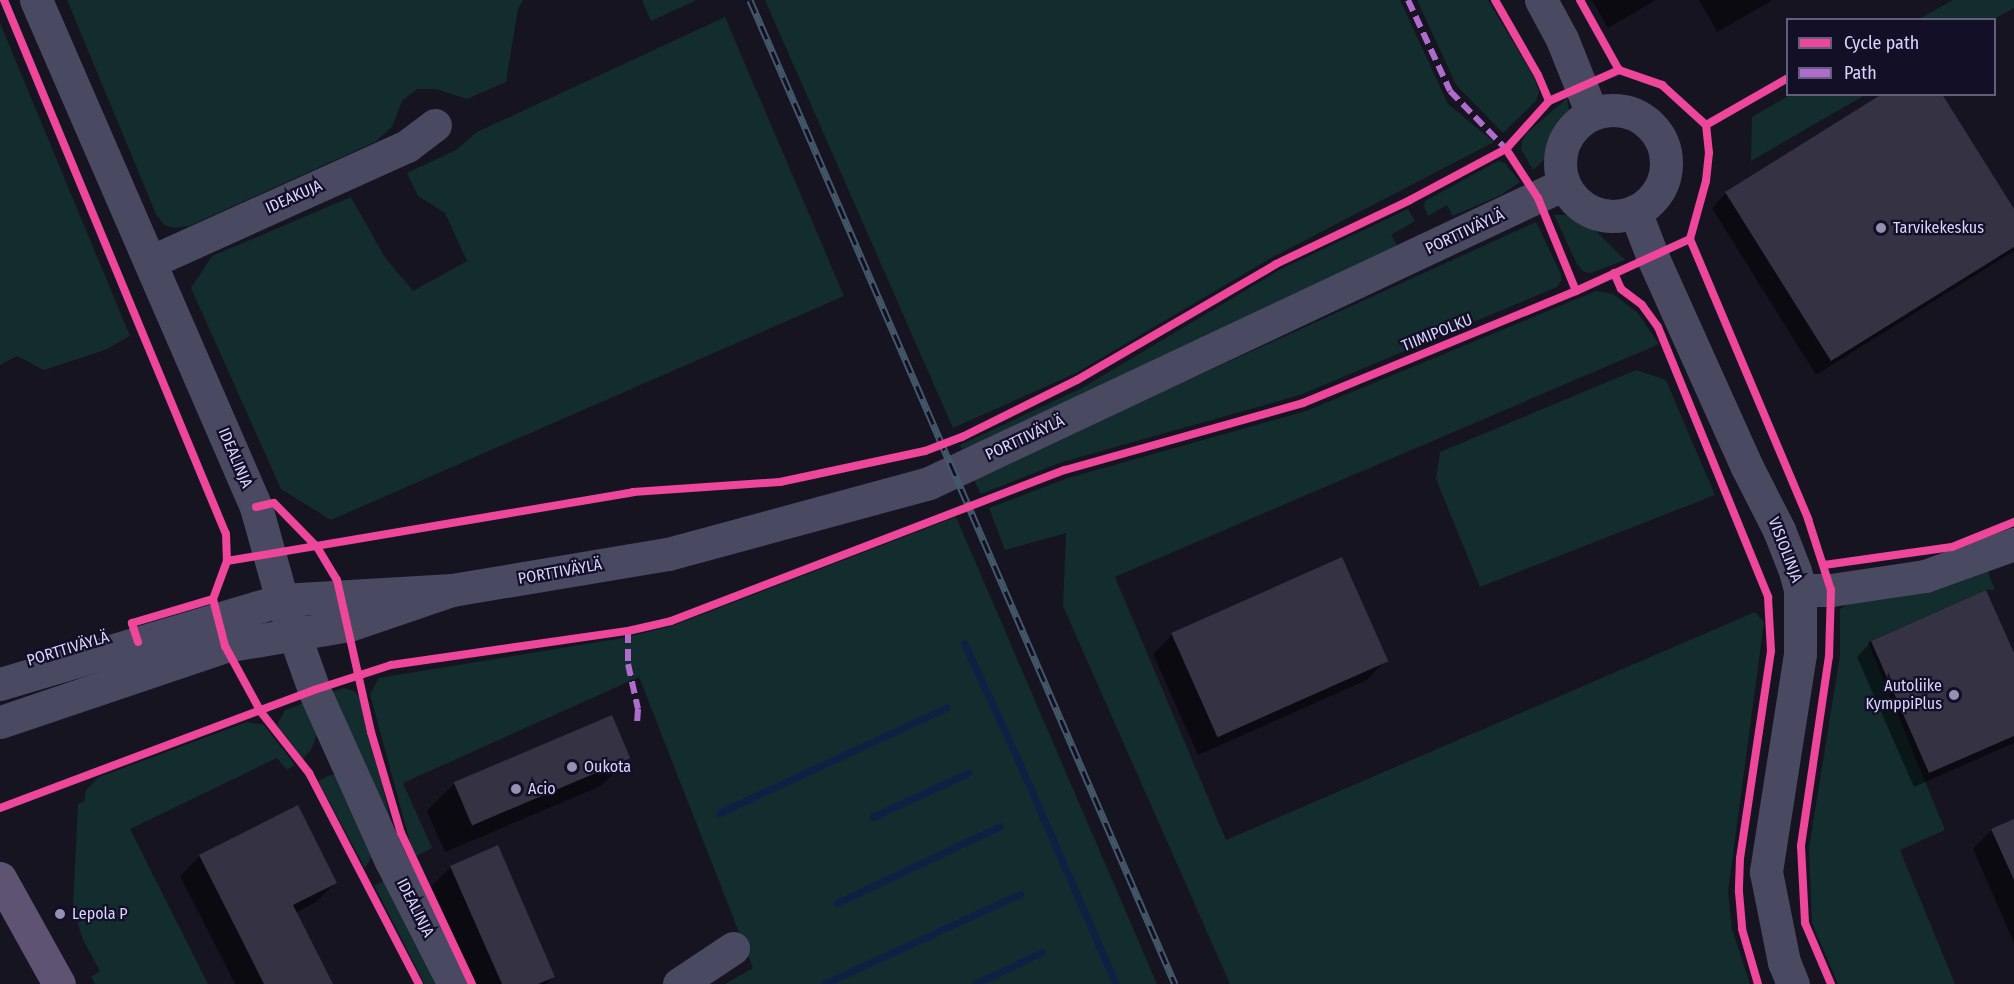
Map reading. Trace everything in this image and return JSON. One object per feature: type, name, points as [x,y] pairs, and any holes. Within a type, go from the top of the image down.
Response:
[{"type":"main road","points":[[0,878],[59,984]]},
{"type":"street","name":"IDEALINJA","points":[[36,0],[256,507],[282,600],[314,690],[391,861],[454,984]]},
{"type":"street","points":[[1541,0],[1562,39],[1592,114]]},
{"type":"street","points":[[1605,111],[1632,114],[1654,129],[1661,141],[1665,161],[1662,182],[1656,194],[1635,211],[1607,216],[1594,212],[1581,206],[1564,184],[1560,157],[1564,144],[1570,131],[1592,114],[1605,111]]},
{"type":"street","name":"IDEAKUJA","points":[[150,262],[407,146],[435,125]]},
{"type":"street","name":"PORTTIVÄYLÄ","points":[[0,684],[282,600],[452,591],[668,554],[929,483],[1564,184]]},
{"type":"street","name":"VISIOLINJA","points":[[1635,211],[1653,258],[1796,571],[1800,591],[1800,654],[1766,872],[1784,962],[1793,984]]},
{"type":"street","points":[[1800,591],[1831,590],[1925,576],[2014,544]]},
{"type":"street","name":"PORTTIVÄYLÄ","points":[[0,722],[225,646],[349,625],[452,591]]},
{"type":"street","points":[[679,984],[733,948]]},
{"type":"green space","points":[[67,0],[523,0],[518,9],[506,82],[467,99],[436,89],[417,89],[402,101],[392,127],[375,142],[189,226],[175,228],[164,225],[156,214]]},
{"type":"green space","points":[[642,0],[697,0],[651,21]]},
{"type":"green space","points":[[765,0],[1400,0],[1448,104],[1494,142],[1273,257],[1076,373],[953,428]]},
{"type":"green space","points":[[1417,0],[1488,0],[1534,77],[1539,92],[1536,101],[1503,133],[1456,85]]},
{"type":"green space","points":[[1953,0],[2014,0],[2014,8],[1996,18],[1921,18]]},
{"type":"green space","points":[[725,17],[844,296],[331,520],[281,489],[191,288],[212,256],[351,197],[384,256],[413,291],[467,261],[445,213],[418,196],[407,173],[456,150],[477,132]]},
{"type":"green space","points":[[0,23],[130,336],[105,350],[44,370],[17,356],[0,365]]},
{"type":"green space","points":[[1788,96],[1863,96],[1751,161],[1752,117]]},
{"type":"green space","points":[[1567,98],[1570,115],[1567,131],[1558,147],[1533,170],[1521,149],[1522,141],[1527,133]]},
{"type":"green space","points":[[1498,161],[1505,163],[1520,182],[1501,195],[1453,216],[1447,205],[1428,216],[1424,206],[1425,201]]},
{"type":"green space","points":[[1408,209],[1415,221],[1391,235],[1397,245],[964,455],[960,445],[1082,388],[1281,269]]},
{"type":"green space","points":[[1554,215],[1570,215],[1589,224],[1625,260],[1591,273],[1584,272],[1577,264]]},
{"type":"green space","points":[[1536,222],[1561,274],[1561,281],[1557,287],[1300,395],[1062,462],[981,494],[973,478]]},
{"type":"green space","points":[[1596,291],[1613,294],[1637,312],[1659,344],[1115,577],[1226,840],[1755,612],[1764,622],[1728,892],[1732,929],[1750,984],[1230,984],[1063,606],[1066,533],[1005,550],[989,508],[1068,478],[1306,411]]},
{"type":"green space","points":[[1636,370],[1666,380],[1715,495],[1480,587],[1436,479],[1440,452]]},
{"type":"green space","points":[[956,517],[1157,984],[725,984],[753,968],[639,677],[403,783],[432,848],[414,857],[370,694],[379,678],[623,638],[672,626]]},
{"type":"green space","points":[[1986,567],[1995,590],[1986,590],[1868,642],[1945,830],[1900,850],[1955,984],[1838,984],[1812,923],[1809,848],[1840,655],[1840,609],[1851,602]]},
{"type":"green space","points":[[344,688],[354,691],[360,698],[396,840],[329,693]]},
{"type":"green space","points":[[305,703],[318,732],[311,750],[303,759],[277,725],[285,710]]},
{"type":"green space","points":[[247,722],[264,725],[295,765],[287,770],[277,758],[130,829],[208,984],[95,984],[91,977],[100,971],[83,940],[73,907],[78,804],[84,802],[86,790],[99,777]]},
{"type":"green space","points":[[330,775],[337,775],[374,853],[365,868],[318,781]]},
{"type":"green space","points":[[385,880],[438,983],[425,984],[374,885]]},
{"type":"building","name":"Tarvikekeskus","points":[[1879,96],[1943,96],[2014,209],[2014,247],[1831,361],[1725,192]]},
{"type":"building","points":[[1342,557],[1388,661],[1218,737],[1171,633]]},
{"type":"building","name":"Autoliike KymppiPlus","points":[[1986,590],[2014,653],[2014,736],[1929,773],[1871,641]]},
{"type":"building","points":[[612,715],[630,758],[472,825],[454,782]]},
{"type":"building","points":[[298,805],[337,883],[293,905],[333,984],[264,984],[199,855]]},
{"type":"building","points":[[2014,819],[2014,880],[1991,829]]},
{"type":"building","points":[[498,845],[555,977],[538,984],[502,984],[450,866]]},
{"type":"waterway","points":[[964,643],[1116,984]]},
{"type":"waterway","points":[[719,813],[947,707]]},
{"type":"waterway","points":[[873,817],[968,773]]},
{"type":"waterway","points":[[837,903],[1000,826]]},
{"type":"waterway","points":[[824,984],[1020,894]]},
{"type":"waterway","points":[[975,984],[1042,952]]},
{"type":"railway","points":[[750,0],[1175,984]]},
{"type":"marked path","points":[[1408,0],[1450,91],[1506,149]]},
{"type":"marked path","points":[[628,631],[628,664],[638,709],[637,724]]},
{"type":"cycle path","points":[[4,0],[226,534],[227,561],[213,599],[225,646],[261,712],[309,773],[419,984]]},
{"type":"cycle path","points":[[1495,0],[1538,75],[1549,101]]},
{"type":"cycle path","points":[[1580,0],[1619,70]]},
{"type":"cycle path","points":[[227,561],[633,492],[780,482],[925,451],[962,437],[1077,380],[1276,264],[1410,200],[1506,149],[1549,101],[1619,70],[1662,85],[1706,125]]},
{"type":"cycle path","name":"TIIMIPOLKU","points":[[0,808],[314,690],[391,665],[628,631],[671,621],[1065,470],[1303,403],[1576,291],[1690,239],[1706,181],[1709,153],[1706,125],[1786,79]]},
{"type":"cycle path","points":[[1506,149],[1538,198],[1576,291]]},
{"type":"cycle path","points":[[1690,239],[1808,519],[1831,590],[1829,656],[1801,846],[1805,923],[1831,984]]},
{"type":"cycle path","points":[[1614,273],[1621,289],[1642,305],[1658,327],[1768,597],[1771,651],[1740,858],[1739,892],[1742,929],[1758,984]]},
{"type":"cycle path","points":[[256,507],[274,503],[317,547],[337,580],[371,732],[401,833],[472,984]]},
{"type":"cycle path","points":[[1824,565],[1952,547],[2014,522]]},
{"type":"cycle path","points":[[138,642],[132,623],[213,599]]},
{"type":"place","name":"Tarvikekeskus","points":[[1881,228]]},
{"type":"place","name":"Autoliike KymppiPlus","points":[[1954,695]]},
{"type":"place","name":"Oukota","points":[[572,767]]},
{"type":"place","name":"Acio","points":[[516,789]]},
{"type":"place","name":"Lepola P","points":[[60,914]]}]
